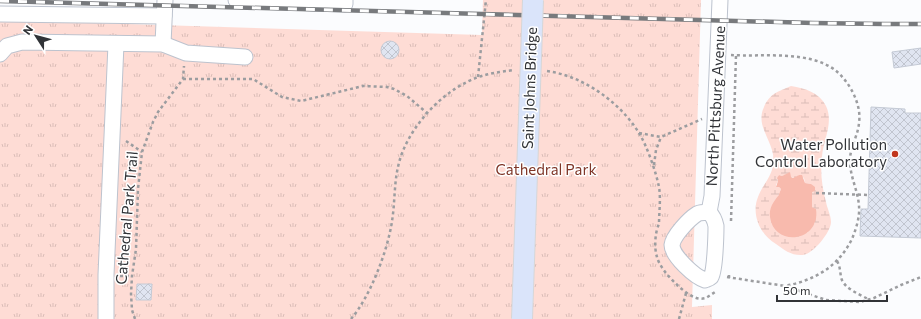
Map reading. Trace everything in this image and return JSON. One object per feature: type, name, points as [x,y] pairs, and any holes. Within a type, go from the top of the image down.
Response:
[{"type":"main road","name":"Saint Johns Bridge","points":[[522,319],[533,0]]},
{"type":"street","points":[[163,44],[165,0]]},
{"type":"street","points":[[236,0],[345,2]]},
{"type":"street","name":"North Pittsburg Avenue","points":[[709,212],[712,196],[720,0]]},
{"type":"street","points":[[0,14],[164,16]]},
{"type":"street","points":[[0,54],[7,46],[22,42],[163,44],[186,53],[245,57]]},
{"type":"street","points":[[106,319],[106,275],[116,44]]},
{"type":"path","points":[[478,77],[486,0]]},
{"type":"path","points":[[718,54],[794,57],[823,62],[843,77],[852,92],[859,109],[859,124],[850,159],[852,176],[859,205],[856,227],[846,248],[837,261],[830,267],[814,276],[785,286]]},
{"type":"path","points":[[731,222],[736,55]]},
{"type":"path","points":[[351,319],[370,289],[387,246],[392,222],[398,166],[406,146],[427,112],[455,89],[478,77],[518,70]]},
{"type":"path","points":[[541,70],[568,77],[592,88],[621,111],[639,133],[654,166],[659,189],[659,224]]},
{"type":"path","name":"Cathedral Park Trail","points":[[134,319],[131,303],[132,282],[136,249],[138,189],[142,152],[158,112],[183,79],[252,78],[282,97],[301,101],[363,86],[387,87],[407,96],[427,112]]},
{"type":"path","points":[[639,133],[661,137],[700,119],[716,118]]},
{"type":"path","points":[[699,126],[700,119]]},
{"type":"path","points":[[654,166],[656,150],[661,137]]},
{"type":"path","points":[[816,193],[868,195]]},
{"type":"path","points":[[837,261],[843,283],[869,300]]},
{"type":"path","points":[[729,270],[729,278]]},
{"type":"path","points":[[724,277],[785,286],[826,300],[860,302],[869,300],[921,278]]},
{"type":"path","points":[[678,319],[686,292]]},
{"type":"green space","name":"Cathedral Park","points":[[483,0],[701,0],[692,307],[712,305],[712,319],[0,319],[0,20],[482,35]]},
{"type":"green space","points":[[791,86],[816,94],[826,106],[829,119],[821,168],[823,191],[831,222],[825,237],[821,242],[812,251],[803,255],[795,255],[788,252],[770,240],[761,230],[756,217],[756,204],[758,197],[771,173],[773,165],[772,150],[762,122],[764,107],[766,102],[772,96]],"holes":[[[790,173],[789,175],[795,178],[799,175],[804,178],[805,183],[811,184],[812,207],[815,209],[815,223],[807,233],[782,234],[777,230],[772,220],[771,210],[780,195],[781,189],[776,187],[778,181],[777,179],[779,175],[782,176]]]},
{"type":"shaded area","points":[[790,172],[791,177],[793,178],[802,175],[805,183],[811,184],[815,187],[815,191],[812,192],[812,207],[816,209],[816,220],[811,229],[805,234],[796,237],[788,237],[780,233],[773,227],[770,217],[772,205],[781,189],[776,187],[778,181],[777,178],[779,175],[782,176]]},
{"type":"building","points":[[390,41],[396,44],[399,50],[396,56],[390,59],[384,56],[381,50],[384,44]]},
{"type":"building","points":[[921,48],[921,64],[894,68],[892,52]]},
{"type":"building","name":"Water Pollution Control Laboratory","points":[[871,107],[905,109],[905,113],[921,113],[921,238],[860,236],[861,209],[868,209]]},
{"type":"building","points":[[137,284],[152,284],[151,300],[136,300]]},
{"type":"railway","points":[[0,1],[813,23],[921,24]]},
{"type":"place","name":"Water Pollution Control Laboratory","points":[[895,154]]}]
